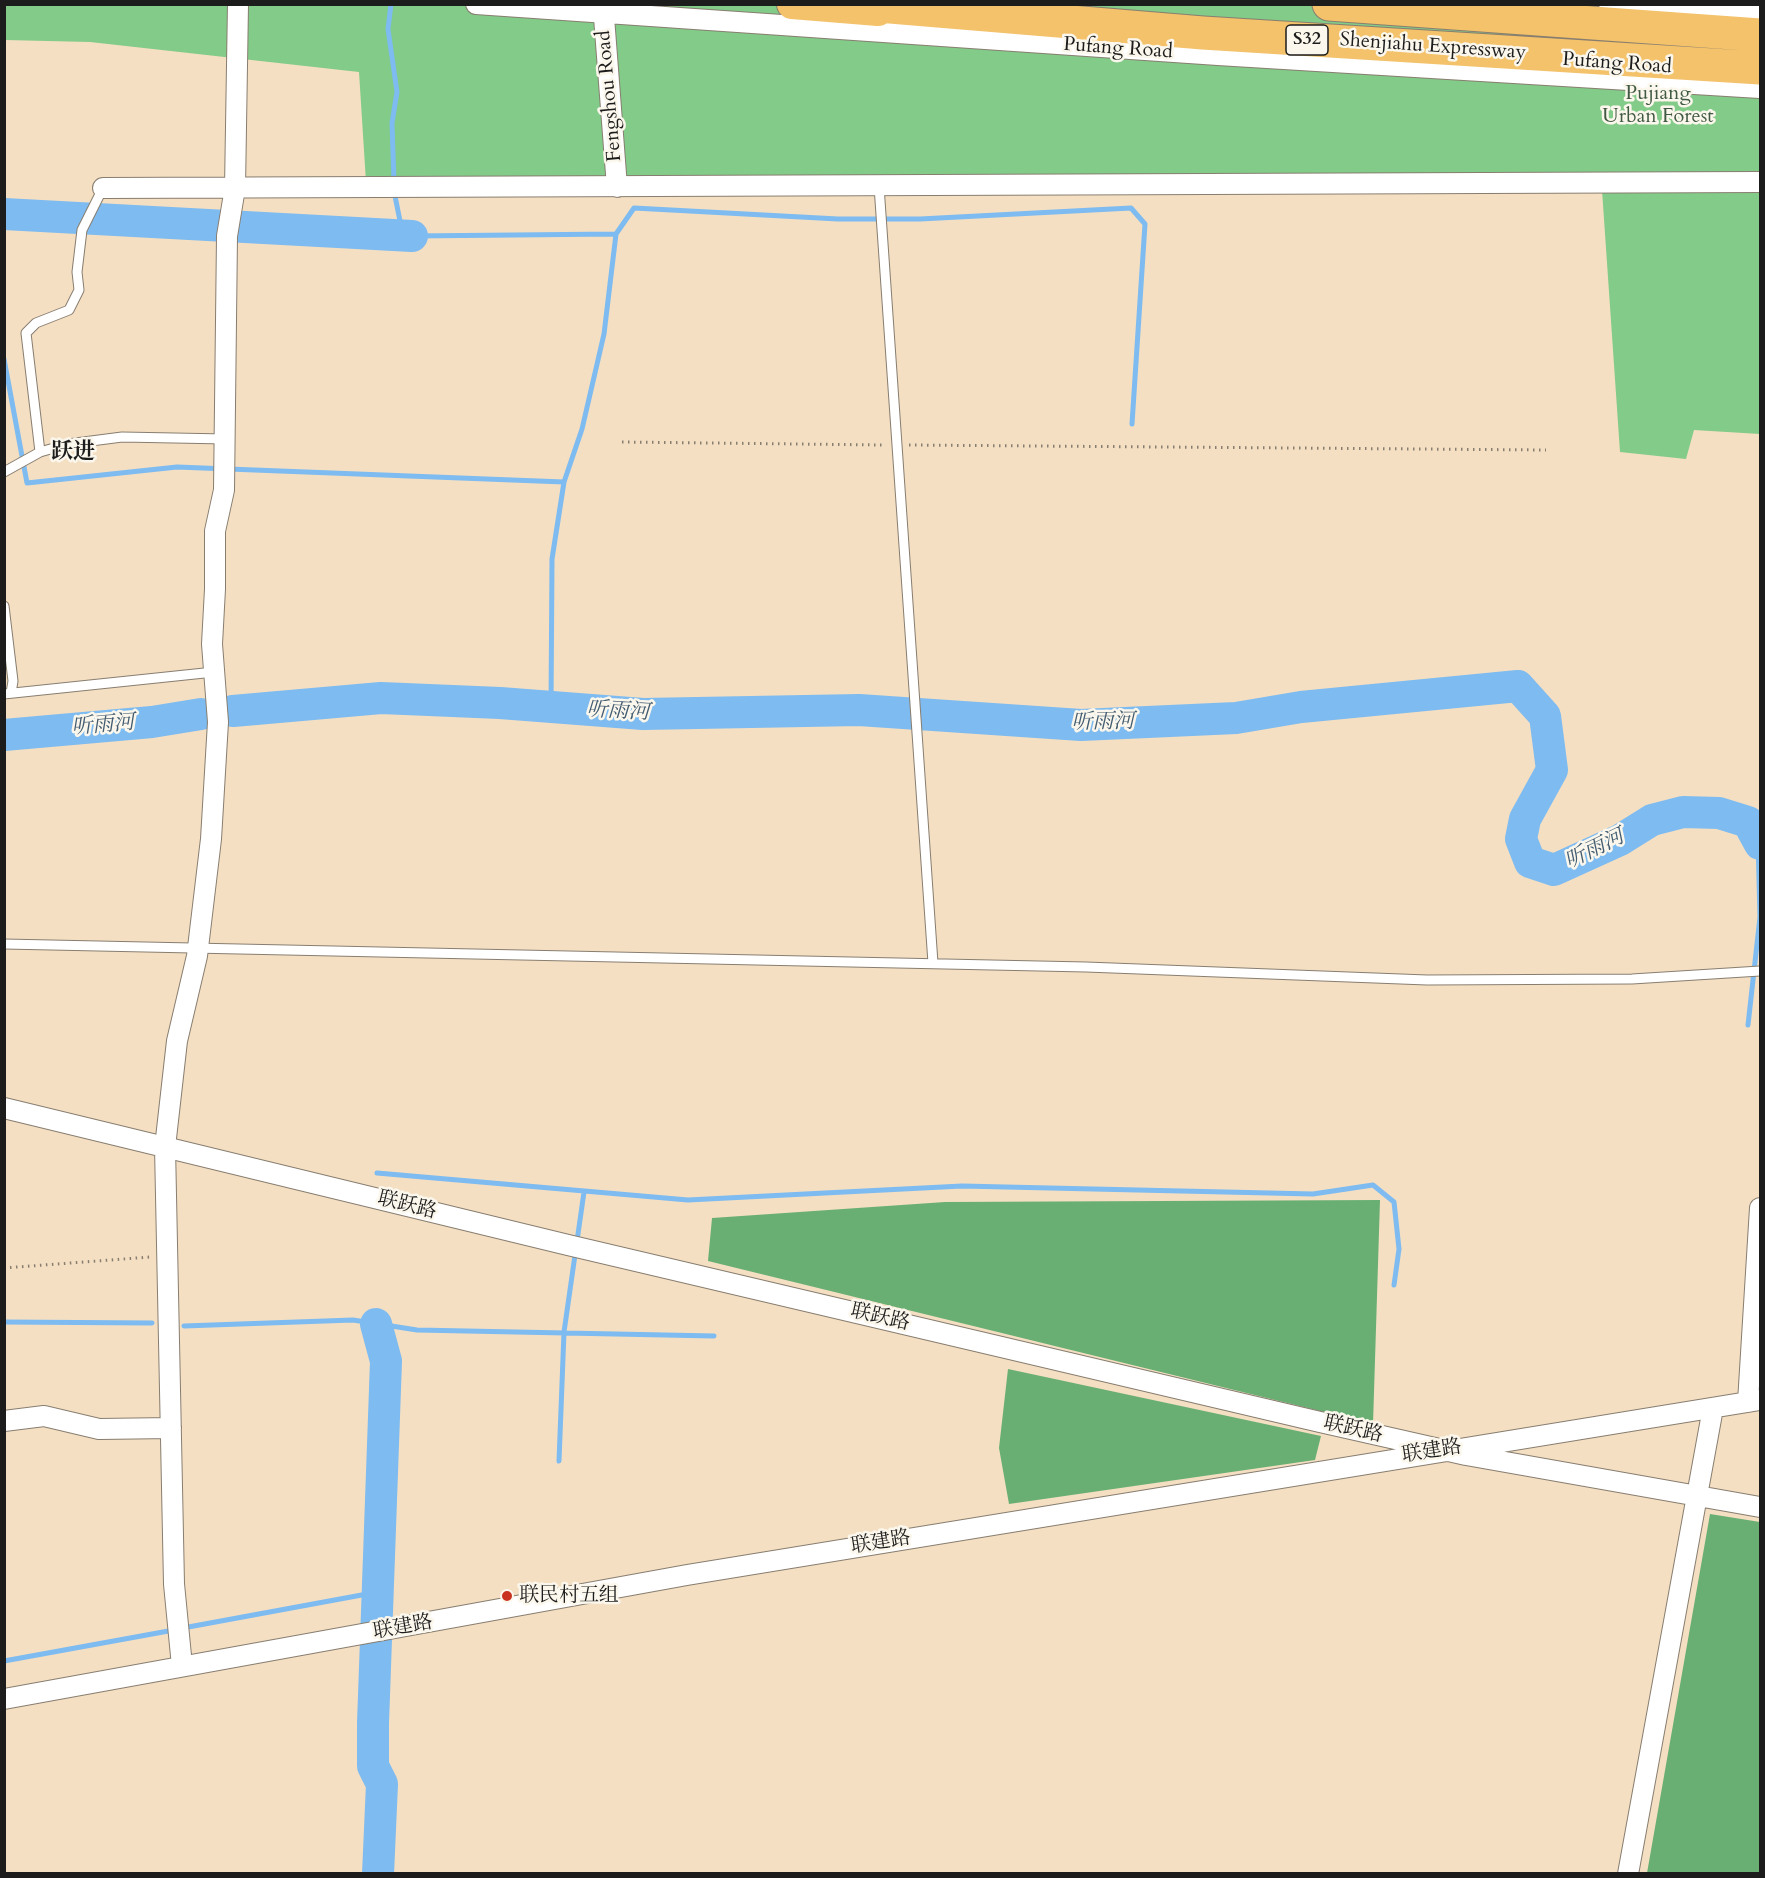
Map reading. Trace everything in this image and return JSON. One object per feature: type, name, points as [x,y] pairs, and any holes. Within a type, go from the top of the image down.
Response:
[{"type":"highway","name":"Shenjiahu Expressway","points":[[854,4],[1203,33],[1761,68]]},
{"type":"highway","name":"Shenjiahu Expressway","points":[[1329,4],[1761,35]]},
{"type":"main road","name":"Pufang Road","points":[[792,4],[1162,34],[1761,73]]},
{"type":"main road","points":[[1435,4],[1761,27]]},
{"type":"street","points":[[182,1666],[174,1584],[165,1147],[177,1041],[198,948],[212,828],[218,722],[212,644],[215,588],[214,531],[224,490],[227,236],[232,196],[238,4]]},
{"type":"street","name":"Pufang Road","points":[[476,4],[603,9],[1206,55],[1761,88]]},
{"type":"street","points":[[1609,4],[1761,13]]},
{"type":"street","name":"Fengshou Road","points":[[603,9],[617,187]]},
{"type":"street","points":[[103,188],[232,196],[366,188],[1761,182]]},
{"type":"street","name":"联跃路","points":[[4,1108],[602,1253],[1445,1450],[1761,1507]]},
{"type":"street","points":[[1754,1401],[1761,1208]]},
{"type":"street","name":"联建路","points":[[4,1699],[687,1575],[1754,1401]]},
{"type":"street","points":[[1628,1874],[1713,1408]]},
{"type":"street","points":[[4,1421],[44,1416],[99,1429],[171,1428]]},
{"type":"lane","points":[[879,186],[933,963]]},
{"type":"lane","points":[[40,452],[26,333],[36,323],[69,310],[79,290],[77,272],[82,230],[103,188]]},
{"type":"lane","points":[[4,472],[40,452],[58,446],[122,437],[226,439]]},
{"type":"lane","points":[[4,606],[13,681],[8,694],[214,672]]},
{"type":"lane","points":[[4,945],[933,963],[1427,980],[1632,979],[1761,971]]},
{"type":"path","points":[[622,442],[1546,450]]},
{"type":"path","points":[[4,1268],[166,1256]]},
{"type":"green space","name":"Pujiang Urban Forest","points":[[4,5],[1760,5],[1760,434],[1694,430],[1686,459],[1620,452],[1602,190],[366,182],[359,72],[90,42],[5,40]]},
{"type":"green space","points":[[1380,1200],[1373,1424],[708,1261],[712,1218],[945,1202]]},
{"type":"green space","points":[[1008,1369],[1321,1436],[1315,1460],[1009,1504],[999,1448]]},
{"type":"green space","points":[[1710,1514],[1760,1522],[1760,1873],[1647,1873]]},
{"type":"waterway","points":[[391,4],[388,29],[397,92],[392,123],[394,182]]},
{"type":"waterway","points":[[394,191],[401,226],[412,236],[616,234],[604,334],[582,429],[564,482],[552,559],[551,707]]},
{"type":"waterway","points":[[616,234],[634,208],[838,219],[920,219],[1131,208],[1145,224],[1132,424]]},
{"type":"waterway","points":[[4,214],[412,236]]},
{"type":"waterway","points":[[4,359],[27,483],[177,467],[564,482]]},
{"type":"waterway","name":"听雨河","points":[[233,711],[381,698],[500,703],[643,714],[859,710],[1081,725],[1236,718],[1301,707],[1518,686],[1545,716],[1552,770],[1525,819],[1521,839],[1530,862],[1554,870],[1620,840],[1652,820],[1683,812],[1719,813],[1748,822],[1760,844]]},
{"type":"waterway","name":"听雨河","points":[[4,735],[152,722],[201,714]]},
{"type":"waterway","points":[[1748,1025],[1760,917],[1758,840]]},
{"type":"waterway","points":[[377,1173],[688,1200],[962,1186],[1313,1194],[1373,1185],[1394,1202],[1399,1249],[1394,1285]]},
{"type":"waterway","points":[[559,1461],[564,1332],[584,1192]]},
{"type":"waterway","points":[[184,1326],[353,1320],[417,1330],[714,1336]]},
{"type":"waterway","points":[[4,1322],[152,1323]]},
{"type":"waterway","points":[[376,1324],[386,1361],[373,1723],[373,1766],[382,1784],[378,1874]]},
{"type":"waterway","points":[[183,1628],[378,1592]]},
{"type":"waterway","points":[[4,1661],[174,1630]]},
{"type":"place","name":"联民村五组","points":[[507,1596]]},
{"type":"district","name":"跃进","points":[[73,453]]}]
